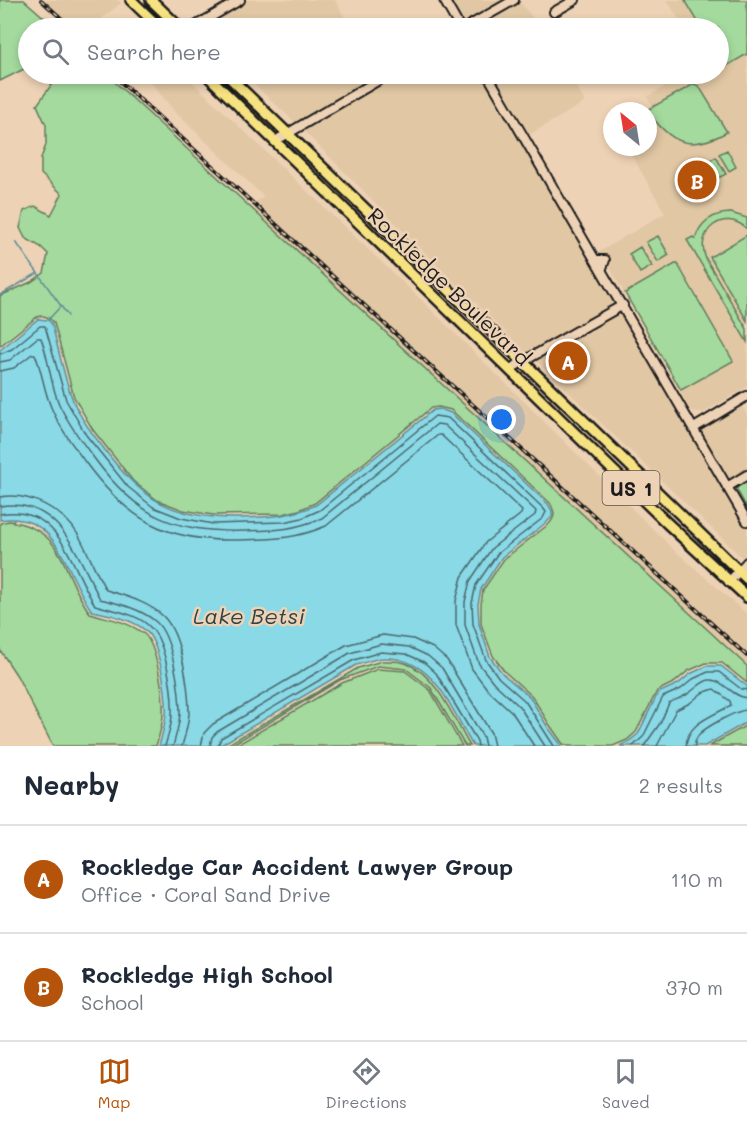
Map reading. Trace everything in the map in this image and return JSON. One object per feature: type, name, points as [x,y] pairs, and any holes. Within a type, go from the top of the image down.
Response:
[{"type":"main road","points":[[131,0],[150,18]]},
{"type":"main road","points":[[151,0],[170,18]]},
{"type":"main road","name":"Rockledge Boulevard","points":[[216,84],[747,597]]},
{"type":"main road","name":"Rockledge Boulevard","points":[[237,84],[747,579]]},
{"type":"main road","points":[[381,243],[395,249],[407,250]]},
{"type":"main road","points":[[411,273],[436,278]]},
{"type":"main road","points":[[581,439],[600,447],[610,448]]},
{"type":"main road","points":[[604,461],[615,461],[630,467]]},
{"type":"street","points":[[209,18],[240,0]]},
{"type":"street","points":[[444,0],[454,18]]},
{"type":"street","points":[[482,18],[514,0]]},
{"type":"street","points":[[554,12],[575,0]]},
{"type":"street","points":[[275,141],[372,84]]},
{"type":"street","points":[[493,84],[747,521]]},
{"type":"street","points":[[510,369],[623,305]]},
{"type":"street","points":[[694,428],[747,396]]},
{"type":"street","points":[[727,487],[747,475]]},
{"type":"street","points":[[729,582],[747,562]]},
{"type":"shaded area","points":[[42,0],[117,0],[121,3],[102,18],[63,18]]},
{"type":"shaded area","points":[[247,0],[335,0],[345,18],[216,18]]},
{"type":"shaded area","points":[[447,0],[507,0],[476,18],[457,18]]},
{"type":"shaded area","points":[[667,0],[747,0],[747,387],[703,413],[691,411],[599,252],[665,213],[632,156],[657,156],[657,102],[650,102],[647,97],[669,84],[729,84],[729,18],[678,18]]},
{"type":"shaded area","points":[[519,1],[533,18],[489,18]]},
{"type":"shaded area","points":[[152,84],[194,84],[416,295],[673,549],[747,614],[747,666],[436,380],[250,205],[264,197],[175,112]]},
{"type":"shaded area","points":[[254,84],[365,84],[297,124]]},
{"type":"shaded area","points":[[378,84],[490,84],[616,306],[529,355],[302,129]]},
{"type":"shaded area","points":[[496,84],[575,84],[585,102],[527,136]]},
{"type":"shaded area","points":[[620,311],[747,527],[747,557],[744,559],[534,359]]},
{"type":"shaded area","points":[[742,406],[747,415],[747,471],[728,482],[698,429]]},
{"type":"green space","points":[[0,0],[24,0],[45,18],[18,18],[18,72],[0,81]]},
{"type":"green space","points":[[685,0],[747,0],[747,54],[729,65],[729,18],[696,18]]},
{"type":"green space","points":[[52,84],[117,84],[747,666],[747,683],[722,663],[706,663],[688,671],[675,682],[657,691],[636,732],[627,740],[613,746],[563,744],[532,696],[505,672],[493,656],[481,624],[483,590],[504,559],[549,524],[554,516],[553,509],[550,503],[451,410],[431,408],[315,503],[283,514],[213,515],[183,510],[157,500],[133,481],[93,430],[74,397],[54,323],[44,316],[37,317],[0,346],[0,296],[31,282],[44,273],[48,254],[25,238],[20,228],[24,211],[35,206],[51,215],[62,194],[41,174],[41,158],[46,145],[46,125],[37,105]]},
{"type":"green space","points":[[694,84],[699,86],[727,132],[702,142],[681,141],[672,137],[657,123],[657,104]]},
{"type":"green space","points":[[727,150],[736,167],[729,171],[719,154]]},
{"type":"green space","points":[[716,157],[726,174],[718,178],[709,161]]},
{"type":"green space","points":[[706,163],[715,180],[708,184],[698,167]]},
{"type":"green space","points":[[695,169],[704,186],[697,190],[687,173]]},
{"type":"green space","points":[[731,213],[747,218],[747,229],[729,220],[721,221],[708,231],[703,249],[706,259],[747,329],[747,342],[687,240],[693,237],[695,239],[700,228],[708,220],[718,215]]},
{"type":"green space","points":[[747,235],[747,321],[710,257]]},
{"type":"green space","points":[[658,236],[669,255],[658,262],[646,242]]},
{"type":"green space","points":[[640,247],[652,266],[640,273],[629,254]]},
{"type":"green space","points":[[677,263],[733,361],[681,390],[625,293]]},
{"type":"green space","points":[[747,479],[747,508],[737,490],[738,484]]},
{"type":"green space","points":[[9,521],[28,526],[53,544],[90,613],[131,626],[148,639],[159,671],[163,706],[156,746],[53,746],[17,676],[0,650],[0,523]]},
{"type":"green space","points":[[382,661],[405,663],[426,676],[443,698],[470,746],[465,746],[431,688],[406,669],[378,666],[340,680],[230,746],[225,746],[358,668]]},
{"type":"green space","points":[[378,669],[405,671],[430,690],[462,746],[235,746],[342,683]]},
{"type":"green space","points":[[747,725],[747,746],[710,746],[715,743]]},
{"type":"water","name":"Lake Betsi","points":[[38,319],[48,320],[52,324],[74,402],[88,428],[116,465],[145,493],[160,503],[195,515],[240,518],[279,516],[306,509],[316,505],[433,410],[440,409],[451,413],[548,504],[552,511],[552,517],[547,522],[502,557],[481,589],[478,604],[479,624],[490,657],[503,674],[530,697],[562,746],[473,746],[448,701],[428,675],[401,660],[383,658],[356,665],[219,746],[159,746],[166,718],[166,706],[162,672],[156,649],[148,633],[129,621],[92,611],[59,549],[49,535],[36,525],[20,520],[0,520],[0,350]]},
{"type":"water","points":[[707,666],[721,666],[747,686],[747,722],[705,746],[620,746],[638,734],[658,693]]},
{"type":"waterway","points":[[16,242],[68,316]]},
{"type":"waterway","points":[[0,295],[38,273]]},
{"type":"waterway","points":[[48,320],[61,306]]},
{"type":"railway","points":[[41,0],[61,18]]},
{"type":"railway","points":[[123,84],[747,656]]},
{"type":"place","name":"Rockledge High School","points":[[697,180]]},
{"type":"place","name":"Rockledge Car Accident Lawyer Group","points":[[568,361]]}]
